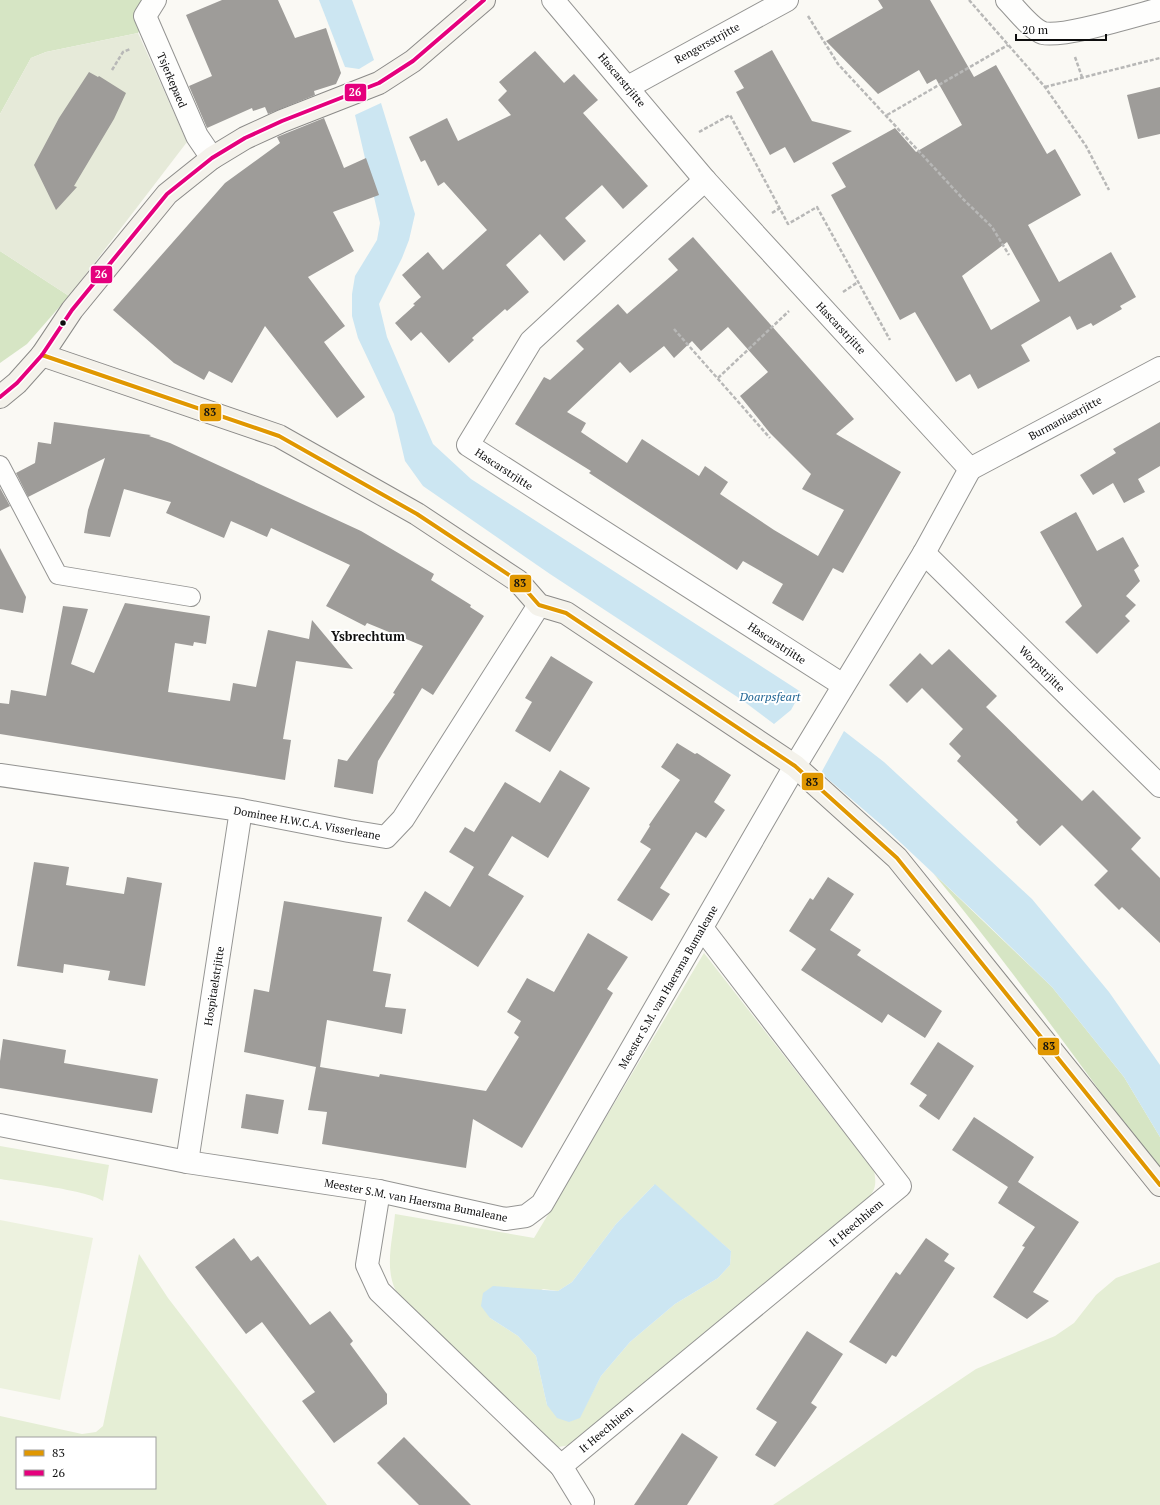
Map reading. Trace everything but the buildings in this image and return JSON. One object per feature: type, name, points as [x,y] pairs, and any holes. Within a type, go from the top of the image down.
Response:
[{"type":"street","name":"Tsjerkepaed","points":[[155,0],[145,16],[197,136],[212,158]]},
{"type":"street","points":[[0,397],[16,383],[42,355],[72,310],[167,194],[212,158],[245,138],[282,121],[379,83],[413,61],[484,0]]},
{"type":"street","name":"Hascarstrjitte","points":[[553,0],[705,180],[970,469]]},
{"type":"street","name":"Rengersstrjitte","points":[[628,87],[787,0]]},
{"type":"street","points":[[1007,0],[1028,22],[1042,33],[1060,34],[1160,9]]},
{"type":"street","name":"Hascarstrjitte","points":[[705,180],[532,341],[468,445],[843,686]]},
{"type":"street","points":[[42,355],[279,436],[417,514],[518,581],[539,606],[566,613],[794,766],[897,858],[1160,1185]]},
{"type":"street","name":"Burmaniastrjitte","points":[[970,469],[1160,368]]},
{"type":"street","points":[[794,766],[924,553],[970,469]]},
{"type":"street","name":"Worpstrjitte","points":[[924,553],[1160,786]]},
{"type":"street","name":"Dominee H.W.C.A. Visserleane","points":[[0,775],[241,810],[386,837],[404,819],[539,606]]},
{"type":"street","name":"Meester S.M. van Haersma Bumaleane","points":[[0,1125],[187,1162],[379,1191],[505,1219],[526,1216],[542,1204],[794,766]]},
{"type":"street","name":"Hospitaelstrjitte","points":[[187,1162],[241,810]]},
{"type":"street","name":"It Heechhiem","points":[[561,1466],[900,1186],[702,928]]},
{"type":"street","points":[[379,1191],[367,1265],[379,1291],[561,1466],[583,1502]]},
{"type":"lane","points":[[0,465],[58,575],[191,597]]},
{"type":"path","points":[[969,0],[1045,87],[1086,146],[1109,190]]},
{"type":"path","points":[[806,13],[838,64],[887,115],[964,200],[992,227],[1009,255]]},
{"type":"path","points":[[887,115],[1008,45],[1028,22]]},
{"type":"path","points":[[1045,87],[1160,58]]},
{"type":"path","points":[[676,145],[730,115],[788,224],[817,207],[897,352],[881,372]]},
{"type":"path","points":[[718,378],[808,293]]},
{"type":"path","points":[[674,329],[770,438]]},
{"type":"green space","points":[[0,0],[156,0],[138,33],[46,52],[31,58],[0,114]]},
{"type":"green space","points":[[138,33],[187,142],[69,296],[0,251],[0,114],[31,58],[46,52]]},
{"type":"green space","points":[[0,251],[69,296],[27,344],[0,363]]},
{"type":"green space","points":[[933,873],[1052,987],[1124,1077],[1160,1137],[1160,1171],[992,946]]},
{"type":"green space","points":[[704,953],[874,1171],[874,1188],[866,1201],[582,1443],[547,1449],[396,1291],[390,1273],[390,1253],[395,1214],[534,1238]],"holes":[[[654,1185],[731,1251],[730,1265],[718,1278],[675,1304],[630,1342],[601,1376],[579,1418],[547,1405],[536,1356],[518,1336],[490,1318],[543,1289],[558,1291],[572,1282],[616,1224]]]},
{"type":"green space","points":[[0,1146],[109,1165],[103,1201],[96,1197],[70,1190],[0,1179]]},
{"type":"green space","points":[[0,1220],[93,1238],[60,1400],[0,1388]]},
{"type":"green space","points":[[139,1254],[168,1298],[327,1505],[0,1505],[0,1416],[82,1434],[96,1432],[103,1426]]},
{"type":"green space","points":[[1160,1262],[1160,1505],[773,1505],[976,1369],[1055,1336],[1074,1323],[1096,1295],[1116,1278]]},
{"type":"water","points":[[319,0],[352,0],[374,60],[359,69],[345,67]]},
{"type":"water","name":"Doarpsfeart","points":[[381,103],[415,214],[409,240],[402,258],[379,304],[387,337],[433,444],[471,479],[801,692],[791,710],[774,724],[742,700],[550,574],[423,486],[405,461],[394,414],[358,338],[352,316],[352,294],[355,276],[377,240],[380,223],[355,115]]},
{"type":"water","points":[[844,731],[884,762],[1032,899],[1109,992],[1160,1065],[1160,1137],[1124,1077],[1052,987],[885,828],[821,773]]},
{"type":"water","points":[[655,1184],[731,1251],[730,1265],[718,1278],[675,1304],[630,1342],[601,1376],[580,1418],[569,1422],[557,1418],[547,1405],[536,1356],[518,1336],[490,1318],[481,1306],[483,1293],[493,1286],[558,1291],[572,1282],[616,1224]]},
{"type":"transit line","name":"26","points":[[0,397],[17,383],[42,355],[72,310],[167,194],[212,158],[245,138],[282,121],[379,83],[413,61],[484,0]]},
{"type":"transit line","name":"83","points":[[42,355],[279,436],[417,514],[518,581],[539,605],[566,613],[795,766],[897,858],[1160,1185]]},
{"type":"district","name":"Ysbrechtum","points":[[368,636]]}]
